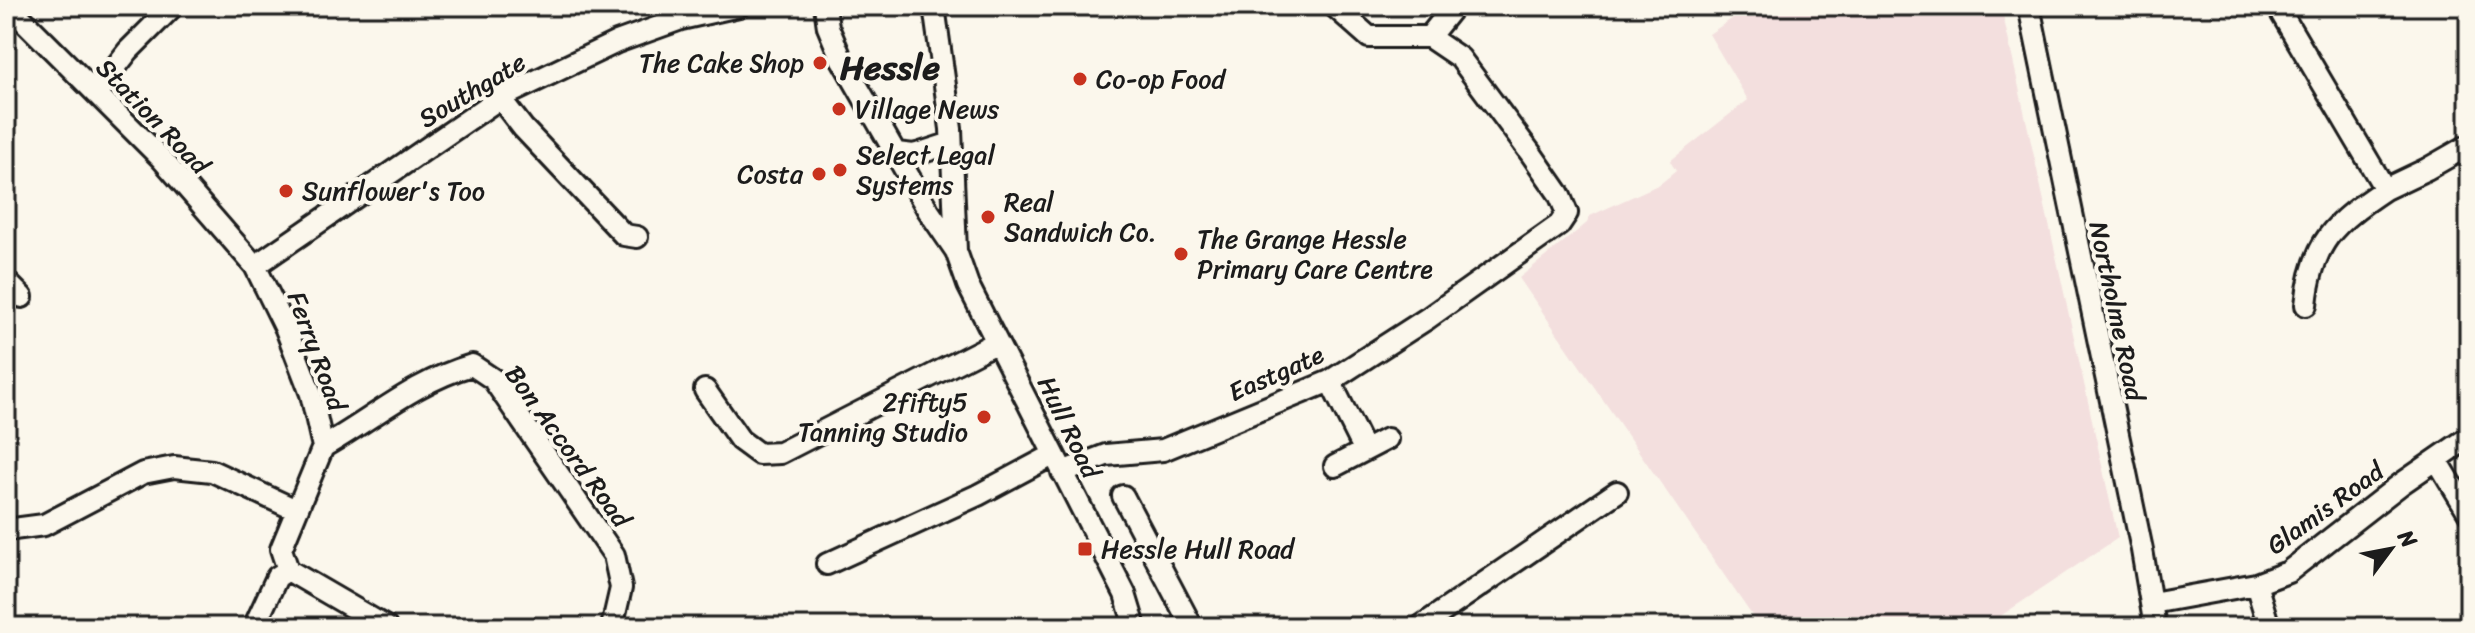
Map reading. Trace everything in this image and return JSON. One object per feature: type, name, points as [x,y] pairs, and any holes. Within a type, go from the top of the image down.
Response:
[{"type":"street","name":"Station Road","points":[[9,6],[161,158],[255,266]]},
{"type":"street","points":[[96,92],[128,51],[173,6]]},
{"type":"street","name":"Southgate","points":[[255,266],[500,98],[617,42],[681,19],[739,6]]},
{"type":"street","points":[[825,6],[828,27],[841,58],[928,210],[956,251]]},
{"type":"street","points":[[934,6],[951,143],[956,251]]},
{"type":"street","points":[[1334,6],[1369,37],[1429,37],[1454,6]]},
{"type":"street","name":"Northolme Road","points":[[2029,6],[2155,627]]},
{"type":"street","points":[[2277,6],[2385,189]]},
{"type":"street","name":"Eastgate","points":[[827,564],[978,495],[1058,464],[1106,455],[1163,450],[1330,381],[1428,318],[1559,225],[1567,213],[1559,194],[1460,58],[1429,37]]},
{"type":"street","points":[[500,98],[523,128],[624,235],[637,237]]},
{"type":"street","points":[[896,153],[914,155],[951,143]]},
{"type":"street","points":[[2306,305],[2309,275],[2322,245],[2345,216],[2385,189],[2469,145]]},
{"type":"street","name":"Hull Road","points":[[956,251],[968,285],[1125,594],[1135,627]]},
{"type":"street","name":"Ferry Road","points":[[255,266],[286,329],[311,394],[323,447],[281,549],[288,570]]},
{"type":"street","points":[[6,281],[22,297]]},
{"type":"street","points":[[705,390],[740,440],[759,454],[780,453],[997,342]]},
{"type":"street","name":"Bon Accord Road","points":[[323,447],[410,390],[472,365],[493,379],[614,555],[621,588],[612,627]]},
{"type":"street","points":[[1330,381],[1364,449]]},
{"type":"street","name":"Glamis Road","points":[[2152,603],[2256,584],[2288,572],[2469,437]]},
{"type":"street","points":[[1335,466],[1387,439]]},
{"type":"street","points":[[2437,460],[2469,513]]},
{"type":"street","points":[[6,530],[44,525],[143,473],[174,467],[212,471],[296,510]]},
{"type":"street","points":[[1420,627],[1617,492]]},
{"type":"street","points":[[1123,496],[1192,627]]},
{"type":"street","points":[[254,627],[277,577],[288,570],[386,627]]},
{"type":"street","points":[[2256,584],[2269,627]]},
{"type":"shaded area","points":[[1751,6],[2001,6],[2118,538],[1984,627],[1760,627],[1519,278],[1587,223],[1590,216],[1660,184],[1676,171],[1670,161],[1748,100],[1709,34]]},
{"type":"place","name":"The Cake Shop","points":[[820,63]]},
{"type":"place","name":"Co-op Food","points":[[1080,79]]},
{"type":"place","name":"Village News","points":[[839,109]]},
{"type":"place","name":"Select Legal Systems","points":[[840,170]]},
{"type":"place","name":"Costa","points":[[819,174]]},
{"type":"place","name":"Sunflower's Too","points":[[286,191]]},
{"type":"place","name":"Real Sandwich Co.","points":[[988,217]]},
{"type":"place","name":"The Grange Hessle Primary Care Centre","points":[[1181,254]]},
{"type":"place","name":"2fifty5 Tanning Studio","points":[[984,417]]},
{"type":"place","name":"Hessle Hull Road","points":[[1085,549]]},
{"type":"district","name":"Hessle","points":[[890,67]]}]
